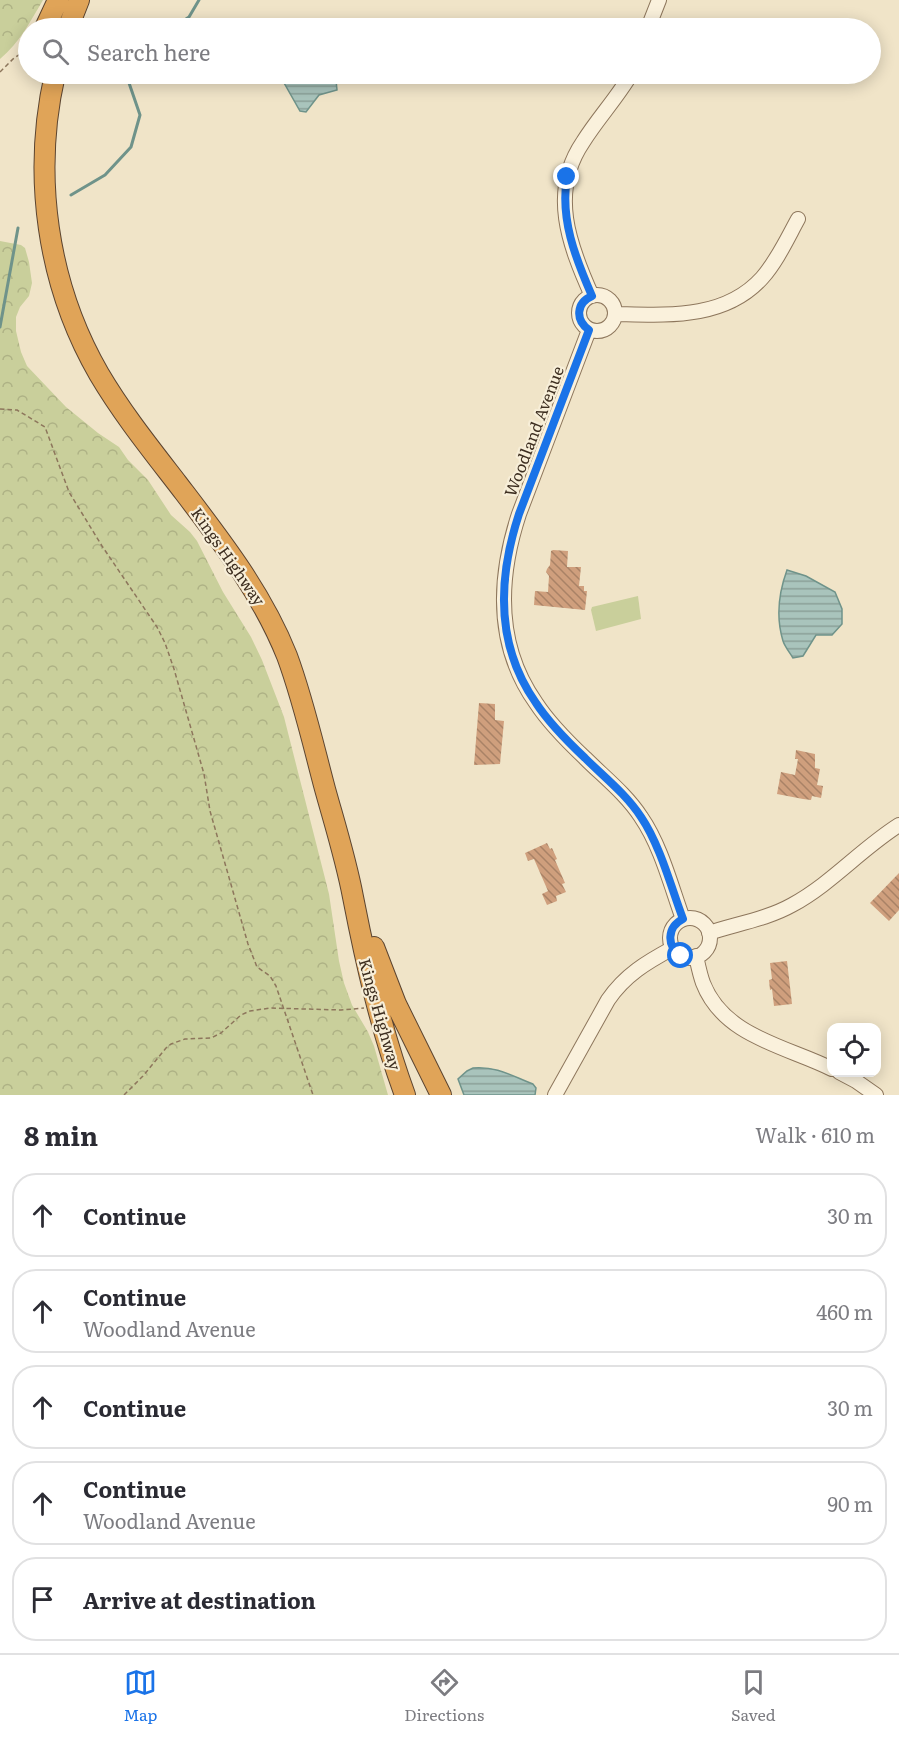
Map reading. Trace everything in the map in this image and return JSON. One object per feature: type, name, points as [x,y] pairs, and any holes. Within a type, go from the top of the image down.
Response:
[{"type":"highway","points":[[50,18],[58,0]]},
{"type":"highway","points":[[72,18],[79,0]]},
{"type":"highway","points":[[40,84],[38,146],[46,207]]},
{"type":"highway","name":"Kings Highway","points":[[53,84],[45,149],[46,207],[52,247],[62,288],[79,334],[93,363],[124,414],[246,575],[277,632],[305,712],[353,895],[359,933],[377,1008],[407,1095]]},
{"type":"highway","name":"Kings Highway","points":[[420,1095],[393,1032],[360,914],[393,997],[441,1095]]},
{"type":"street","points":[[652,18],[659,0]]},
{"type":"street","points":[[592,296],[569,233],[564,203],[567,177],[574,155],[625,84]]},
{"type":"street","points":[[615,314],[689,314],[717,307],[742,295],[762,278],[771,266],[798,219]]},
{"type":"street","points":[[599,295],[611,301],[615,314],[614,320],[606,329],[595,332],[589,330],[580,321],[579,309],[586,298],[592,296],[599,295]]},
{"type":"street","name":"Woodland Avenue","points":[[589,330],[509,543],[503,593],[507,630],[516,667],[535,702],[585,758],[614,784],[643,819],[658,850],[683,919]]},
{"type":"street","points":[[709,933],[791,906],[813,892],[899,825]]},
{"type":"street","points":[[683,919],[699,920],[709,933],[708,946],[696,956],[685,957],[678,954],[670,940],[671,931],[676,923],[683,919]]},
{"type":"street","points":[[555,1095],[615,990],[638,968],[673,948]]},
{"type":"street","points":[[696,956],[706,989],[725,1016],[761,1040],[827,1067]]},
{"type":"street","points":[[848,1077],[876,1095]]},
{"type":"path","points":[[0,72],[18,55]]},
{"type":"path","points":[[0,409],[17,410],[45,428],[69,492],[165,642],[204,774],[210,811],[248,944],[257,967],[270,976],[276,986],[313,1095]]},
{"type":"path","points":[[124,1095],[171,1044],[185,1039],[211,1038],[221,1033],[241,1015],[250,1011],[284,1008],[341,1010],[377,1008]]},
{"type":"green space","points":[[0,0],[43,0],[32,18],[18,18],[18,40],[0,59]]},
{"type":"green space","points":[[0,241],[21,245],[25,248],[29,262],[32,283],[29,296],[20,307],[16,317],[16,331],[27,366],[66,407],[119,447],[128,460],[148,480],[171,515],[190,532],[262,660],[284,717],[329,894],[344,983],[352,1005],[374,1046],[388,1095],[0,1095]]},
{"type":"green space","points":[[638,596],[641,619],[596,631],[592,607]]},
{"type":"water","points":[[285,84],[336,84],[337,90],[319,95],[306,112],[300,111]]},
{"type":"water","points":[[787,570],[806,576],[835,592],[842,609],[842,624],[832,635],[816,635],[803,656],[793,658],[783,641],[779,614],[780,596]]},
{"type":"water","points":[[473,1068],[497,1070],[533,1084],[536,1088],[535,1095],[464,1095],[458,1079]]},
{"type":"building","points":[[553,550],[568,551],[567,567],[581,567],[579,586],[584,586],[584,591],[587,591],[585,610],[534,605],[535,591],[548,592],[549,576],[546,572]]},
{"type":"building","points":[[479,703],[495,704],[495,720],[504,721],[500,764],[474,765]]},
{"type":"building","points":[[796,750],[815,754],[815,768],[820,769],[817,785],[823,786],[821,798],[812,796],[811,800],[777,794],[781,772],[795,775],[798,759],[795,759]]},
{"type":"building","points":[[547,843],[557,859],[555,860],[565,883],[562,884],[566,892],[556,896],[557,901],[547,905],[542,894],[548,891],[534,859],[528,861],[525,853]]},
{"type":"building","points":[[899,873],[899,910],[889,921],[870,903]]},
{"type":"building","points":[[787,961],[792,1004],[774,1006],[769,980],[772,979],[770,963]]},
{"type":"waterway","points":[[187,18],[199,0]]},
{"type":"waterway","points":[[71,195],[105,175],[131,147],[140,115],[129,84]]},
{"type":"waterway","points":[[0,327],[18,228]]},
{"type":"route","points":[[567,177],[564,193],[565,216],[575,253],[592,296],[586,298],[579,309],[580,321],[589,330],[509,543],[504,576],[504,610],[516,667],[535,702],[585,758],[614,784],[635,808],[651,834],[683,919],[676,923],[670,935],[673,948],[681,956]]}]
